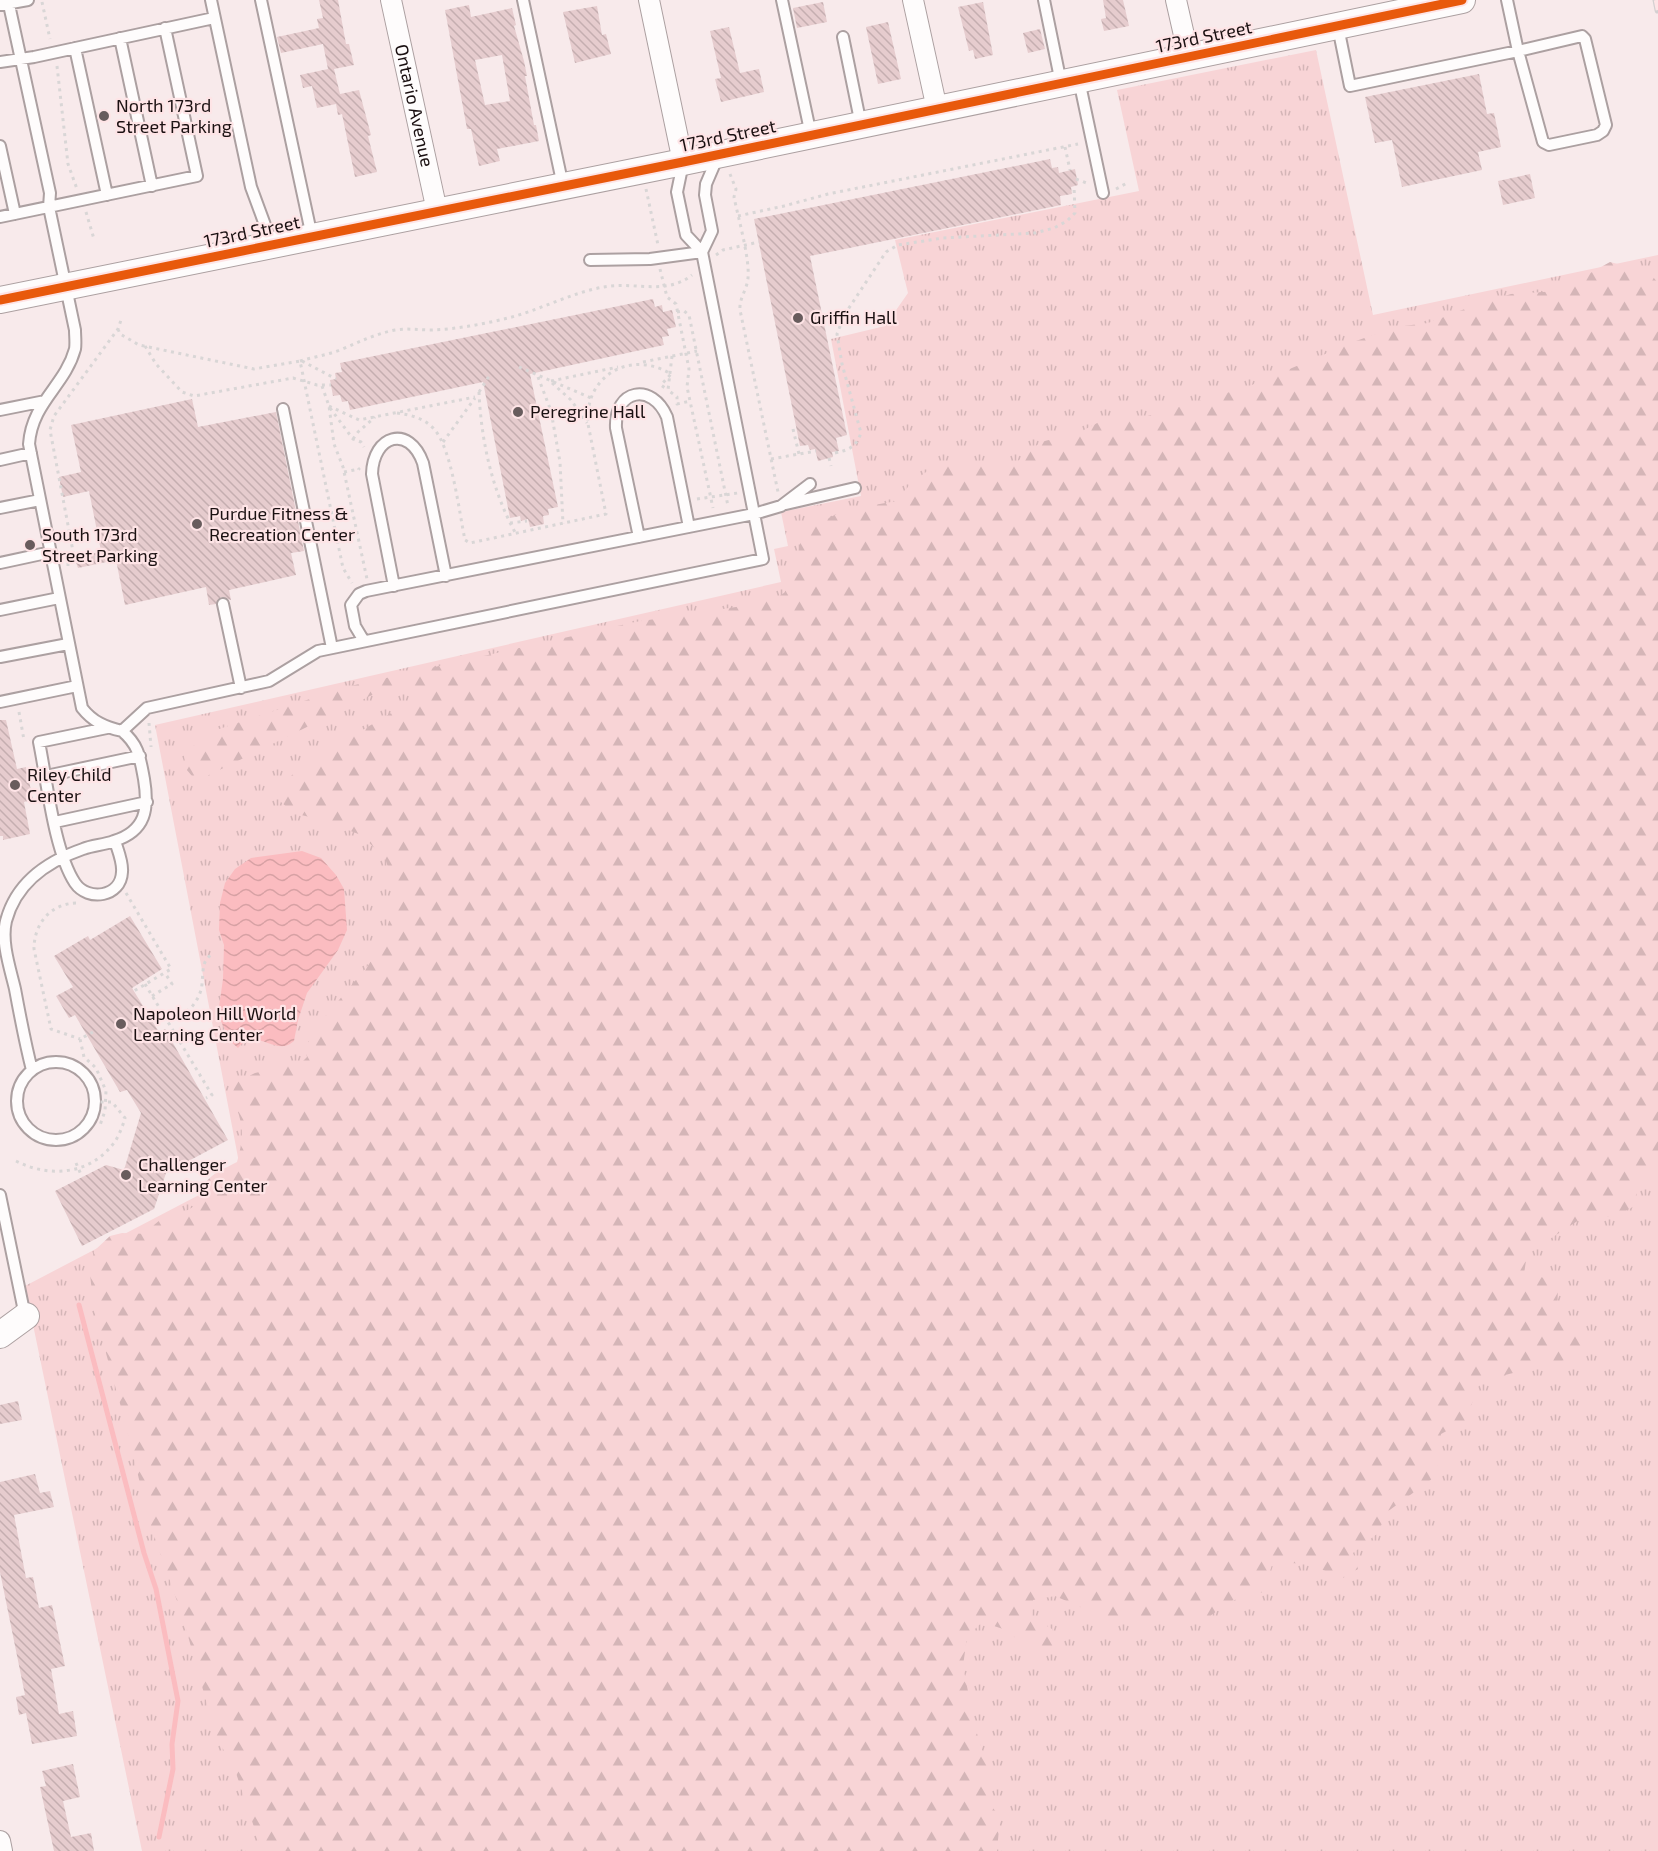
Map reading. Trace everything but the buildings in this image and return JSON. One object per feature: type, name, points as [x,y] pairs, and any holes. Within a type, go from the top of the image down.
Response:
[{"type":"street","name":"Ontario Avenue","points":[[392,0],[437,211]]},
{"type":"street","points":[[649,0],[683,162]]},
{"type":"street","points":[[913,0],[937,109]]},
{"type":"street","points":[[1176,0],[1189,57]]},
{"type":"street","name":"173rd Street","points":[[0,300],[683,162],[1447,2]]},
{"type":"street","points":[[0,1335],[26,1316]]},
{"type":"street","points":[[0,1841],[2,1851]]},
{"type":"lane","points":[[28,0],[6,2],[51,193],[49,207],[75,330],[75,348],[68,365],[37,413],[30,428],[29,444],[82,708],[90,719],[108,728],[122,731],[133,740],[140,756],[147,802],[141,822],[132,833],[115,841],[83,848],[44,867],[30,878],[20,890],[6,921],[5,937],[8,958],[32,1070]]},
{"type":"lane","points":[[211,0],[251,187],[273,245]]},
{"type":"lane","points":[[261,0],[312,237]]},
{"type":"lane","points":[[523,0],[563,186]]},
{"type":"lane","points":[[782,0],[811,135]]},
{"type":"lane","points":[[1044,0],[1070,82],[1092,141],[1103,194]]},
{"type":"lane","points":[[1338,26],[1350,86],[1518,51],[1576,36],[1582,36],[1585,39],[1606,125],[1604,131],[1596,135],[1549,145],[1543,142],[1518,51],[1507,0]]},
{"type":"lane","points":[[0,62],[214,18]]},
{"type":"lane","points":[[0,218],[197,176],[165,28]]},
{"type":"lane","points":[[843,37],[861,125]]},
{"type":"lane","points":[[120,38],[153,186]]},
{"type":"lane","points":[[75,48],[107,195]]},
{"type":"lane","points":[[0,146],[15,214]]},
{"type":"lane","points":[[702,252],[712,231],[705,195],[706,184],[721,154]]},
{"type":"lane","points":[[122,731],[147,708],[269,681],[318,651],[763,559],[702,252],[686,235],[677,192],[683,162]]},
{"type":"lane","points":[[590,260],[660,258],[702,252]]},
{"type":"lane","points":[[639,537],[615,417],[619,406],[626,399],[635,395],[646,395],[662,405],[667,417],[689,527]]},
{"type":"lane","points":[[0,410],[45,401]]},
{"type":"lane","points":[[283,409],[332,648]]},
{"type":"lane","points":[[394,586],[372,474],[372,460],[376,450],[384,443],[393,440],[404,440],[418,450],[423,463],[446,576]]},
{"type":"lane","points":[[0,460],[31,453]]},
{"type":"lane","points":[[781,506],[810,484]]},
{"type":"lane","points":[[364,641],[355,626],[351,605],[359,594],[731,519],[855,488]]},
{"type":"lane","points":[[0,508],[40,500]]},
{"type":"lane","points":[[0,563],[51,552]]},
{"type":"lane","points":[[0,610],[60,598]]},
{"type":"lane","points":[[223,604],[241,688]]},
{"type":"lane","points":[[0,657],[68,644]]},
{"type":"lane","points":[[0,702],[77,686]]},
{"type":"lane","points":[[108,728],[39,742],[63,858],[74,882],[81,890],[90,895],[104,895],[117,886],[123,873],[115,841]]},
{"type":"lane","points":[[46,776],[140,756]]},
{"type":"lane","points":[[55,822],[147,802]]},
{"type":"lane","points":[[56,1062],[68,1064],[88,1078],[101,1102],[86,1127],[76,1136],[50,1141],[38,1137],[27,1129],[16,1105],[17,1092],[22,1080],[32,1070],[43,1064],[56,1062]]},
{"type":"lane","points":[[0,1195],[26,1316]]},
{"type":"path","points":[[42,0],[57,66],[68,164],[94,239]]},
{"type":"path","points":[[738,216],[828,194],[1092,141]]},
{"type":"path","points":[[1065,147],[1070,170]]},
{"type":"path","points":[[721,154],[736,189],[734,197],[744,245],[748,280],[741,298],[740,310],[781,506]]},
{"type":"path","points":[[642,170],[664,286],[667,297],[676,304],[678,312],[689,369],[687,387],[715,522]]},
{"type":"path","points":[[835,453],[853,447],[861,433],[842,364],[837,334],[845,314],[886,252],[898,245],[943,238],[1024,235],[1054,228],[1067,222],[1075,213],[1074,186]]},
{"type":"path","points":[[336,379],[300,361],[338,350],[376,334],[398,330],[441,329],[509,318],[604,286],[652,288],[664,286],[686,279],[723,249],[759,242]]},
{"type":"path","points":[[678,312],[684,311],[689,315],[731,519]]},
{"type":"path","points":[[75,562],[50,430],[54,416],[118,329],[121,320]]},
{"type":"path","points":[[145,346],[156,364],[187,395],[194,396],[293,378],[322,386],[331,385]]},
{"type":"path","points":[[550,381],[697,351]]},
{"type":"path","points":[[668,390],[672,356]]},
{"type":"path","points":[[638,363],[651,365],[671,374]]},
{"type":"path","points":[[519,367],[591,398]]},
{"type":"path","points":[[397,413],[412,416],[428,424],[443,442],[466,542],[516,534],[606,514],[588,424],[588,410],[591,398],[602,380],[621,367]]},
{"type":"path","points":[[443,442],[490,374]]},
{"type":"path","points":[[671,374],[661,385],[677,397],[677,404],[690,401]]},
{"type":"path","points":[[538,376],[551,411],[560,462],[563,524]]},
{"type":"path","points":[[550,381],[571,400],[588,424]]},
{"type":"path","points":[[322,386],[329,406],[334,444],[344,472],[369,591]]},
{"type":"path","points":[[478,392],[491,472],[516,534]]},
{"type":"path","points":[[329,406],[359,420],[475,397]]},
{"type":"path","points":[[329,406],[353,439],[361,442],[363,449]]},
{"type":"path","points":[[353,439],[363,426],[375,417]]},
{"type":"path","points":[[794,429],[799,454]]},
{"type":"path","points":[[771,459],[816,451]]},
{"type":"path","points":[[829,458],[831,466]]},
{"type":"path","points":[[344,472],[358,470],[358,465]]},
{"type":"path","points":[[684,502],[710,495],[726,496],[749,491]]},
{"type":"path","points":[[510,523],[527,521]]},
{"type":"path","points":[[70,575],[68,563],[98,557]]},
{"type":"path","points":[[120,881],[171,969],[134,991]]},
{"type":"path","points":[[78,903],[66,904],[46,914],[34,937],[34,949],[51,1029],[80,1039],[93,1032]]},
{"type":"path","points":[[164,1015],[174,1018],[184,1014],[194,1004],[201,990],[203,967],[212,953]]},
{"type":"path","points":[[152,996],[172,984],[165,972]]},
{"type":"path","points":[[145,984],[212,1095],[206,1098]]},
{"type":"path","points":[[80,1039],[84,1057],[91,1062],[100,1075],[106,1091],[101,1102],[103,1119],[99,1128]]},
{"type":"path","points":[[16,1161],[44,1172],[61,1172],[94,1161],[117,1139],[125,1118],[112,1102],[101,1102]]},
{"type":"path","points":[[75,1163],[82,1177]]},
{"type":"green space","points":[[1316,50],[1373,315],[1658,255],[1658,1851],[142,1851],[25,1286],[241,1173],[155,725],[781,582],[774,549],[788,546],[781,512],[861,496],[831,339],[885,326],[908,293],[895,240],[1139,191],[1117,90]]},
{"type":"green space","points":[[1610,262],[1649,272],[1658,283],[1658,1165],[1638,1170],[1636,1205],[1617,1216],[1579,1220],[1527,1254],[1524,1274],[1546,1278],[1558,1287],[1557,1315],[1584,1345],[1574,1358],[1505,1375],[1479,1385],[1465,1421],[1441,1434],[1436,1476],[1387,1512],[1378,1533],[1353,1553],[1358,1569],[1343,1578],[1308,1564],[1273,1562],[1263,1592],[1231,1601],[1210,1616],[1175,1621],[1101,1616],[1055,1596],[1033,1600],[1032,1617],[1052,1629],[1056,1647],[1036,1652],[1003,1629],[982,1622],[967,1637],[963,1666],[975,1727],[992,1782],[989,1803],[1000,1817],[997,1851],[262,1851],[233,1764],[217,1740],[183,1618],[150,1524],[94,1310],[90,1274],[94,1251],[110,1236],[122,1233],[149,1234],[154,1225],[166,1215],[181,1214],[198,1204],[203,1187],[210,1177],[237,1162],[242,1130],[233,1098],[235,1083],[255,1073],[301,1063],[307,1057],[305,1048],[318,1025],[366,968],[384,942],[392,915],[395,888],[385,858],[361,835],[322,820],[293,813],[281,802],[278,786],[310,761],[442,683],[372,695],[205,777],[192,776],[186,769],[184,755],[207,733],[346,687],[635,622],[736,607],[777,598],[792,587],[800,544],[808,528],[845,510],[897,501],[911,483],[937,464],[982,466],[1018,461],[1041,442],[1080,432],[1101,421],[1130,421],[1247,387],[1395,327],[1428,323],[1511,294],[1558,291]]},
{"type":"water","points":[[302,851],[321,858],[336,875],[344,889],[347,930],[338,950],[307,993],[294,1041],[286,1046],[279,1046],[249,1040],[238,1048],[229,1040],[218,1014],[223,979],[224,945],[219,930],[220,903],[225,883],[235,869],[251,858]]},
{"type":"waterway","points":[[79,1305],[144,1553],[156,1589],[178,1701],[172,1744],[173,1769],[159,1837]]},
{"type":"railway","points":[[1656,0],[1658,10]]},
{"type":"cycle path","points":[[0,300],[683,162],[1462,0]]},
{"type":"place","name":"North 173rd Street Parking","points":[[104,116]]},
{"type":"place","name":"Griffin Hall","points":[[798,318]]},
{"type":"place","name":"Peregrine Hall","points":[[518,412]]},
{"type":"place","name":"Purdue Fitness & Recreation Center","points":[[197,524]]},
{"type":"place","name":"South 173rd Street Parking","points":[[30,545]]},
{"type":"place","name":"Riley Child Center","points":[[15,785]]},
{"type":"place","name":"Napoleon Hill World Learning Center","points":[[121,1024]]},
{"type":"place","name":"Challenger Learning Center","points":[[126,1175]]}]
